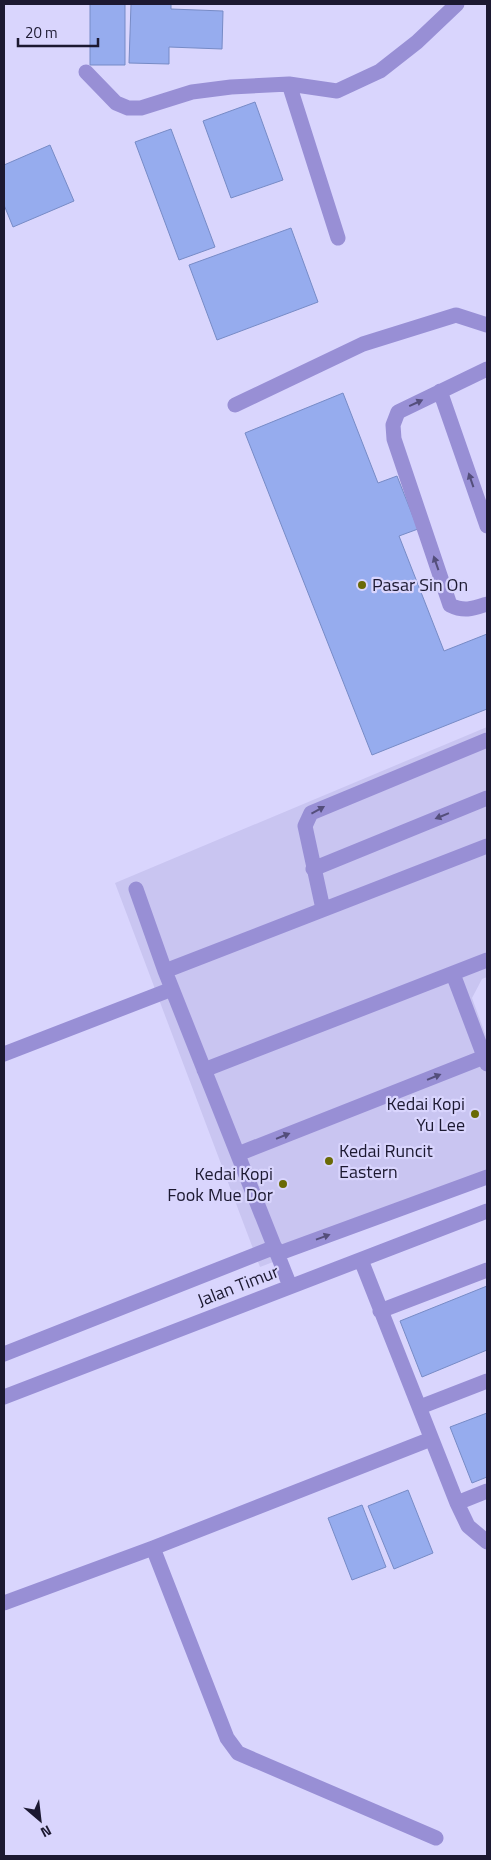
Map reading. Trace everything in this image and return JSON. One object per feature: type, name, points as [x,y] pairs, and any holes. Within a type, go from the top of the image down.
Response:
[{"type":"street","points":[[86,72],[116,103],[128,108],[140,108],[202,91],[231,87],[288,84],[337,91],[380,71],[418,42],[457,4]]},
{"type":"street","points":[[288,84],[338,238]]},
{"type":"street","points":[[235,405],[363,344],[456,316],[487,326]]},
{"type":"street","points":[[487,369],[398,412],[393,424],[394,438],[450,605],[460,610],[470,610],[487,604]]},
{"type":"street","points":[[440,391],[487,526]]},
{"type":"street","points":[[323,909],[305,826],[311,813],[487,740]]},
{"type":"street","points":[[314,869],[487,798]]},
{"type":"street","points":[[165,971],[487,846]]},
{"type":"street","points":[[136,889],[165,971],[290,1286]]},
{"type":"street","points":[[204,1070],[487,960]]},
{"type":"street","points":[[238,1154],[486,1061],[453,974]]},
{"type":"street","points":[[4,1054],[172,988]]},
{"type":"street","points":[[4,1354],[276,1250],[487,1177]]},
{"type":"street","name":"Jalan Timur","points":[[4,1397],[487,1211]]},
{"type":"street","points":[[361,1260],[457,1503],[468,1526],[487,1542]]},
{"type":"street","points":[[380,1311],[487,1270]]},
{"type":"street","points":[[420,1407],[487,1381]]},
{"type":"street","points":[[4,1603],[153,1548],[431,1439]]},
{"type":"street","points":[[457,1503],[487,1491]]},
{"type":"street","points":[[153,1548],[227,1738],[238,1753],[436,1838]]},
{"type":"shaded area","points":[[487,727],[487,977],[482,979],[472,998],[487,1039],[487,1180],[260,1267],[115,883]]},
{"type":"building","points":[[90,4],[125,4],[125,65],[90,65]]},
{"type":"building","points":[[131,4],[171,4],[171,9],[223,11],[222,49],[169,47],[169,64],[129,63]]},
{"type":"building","points":[[255,102],[283,180],[231,198],[203,121]]},
{"type":"building","points":[[171,129],[215,247],[179,260],[135,142]]},
{"type":"building","points":[[50,145],[74,201],[13,227],[4,205],[4,165]]},
{"type":"building","points":[[291,228],[318,302],[217,340],[189,265]]},
{"type":"building","name":"Pasar Sin On","points":[[343,393],[378,483],[397,476],[418,529],[399,536],[444,651],[487,634],[487,709],[372,755],[245,433]]},
{"type":"building","points":[[487,1286],[487,1350],[422,1377],[400,1321]]},
{"type":"building","points":[[487,1413],[487,1477],[472,1483],[450,1427]]},
{"type":"building","points":[[408,1490],[433,1553],[394,1569],[368,1506]]},
{"type":"building","points":[[362,1505],[386,1567],[352,1580],[328,1518]]},
{"type":"place","name":"Pasar Sin On","points":[[362,585]]},
{"type":"place","name":"Kedai Kopi Yu Lee","points":[[475,1114]]},
{"type":"place","name":"Kedai Runcit Eastern","points":[[329,1161]]},
{"type":"place","name":"Kedai Kopi Fook Mue Dor","points":[[283,1184]]}]
